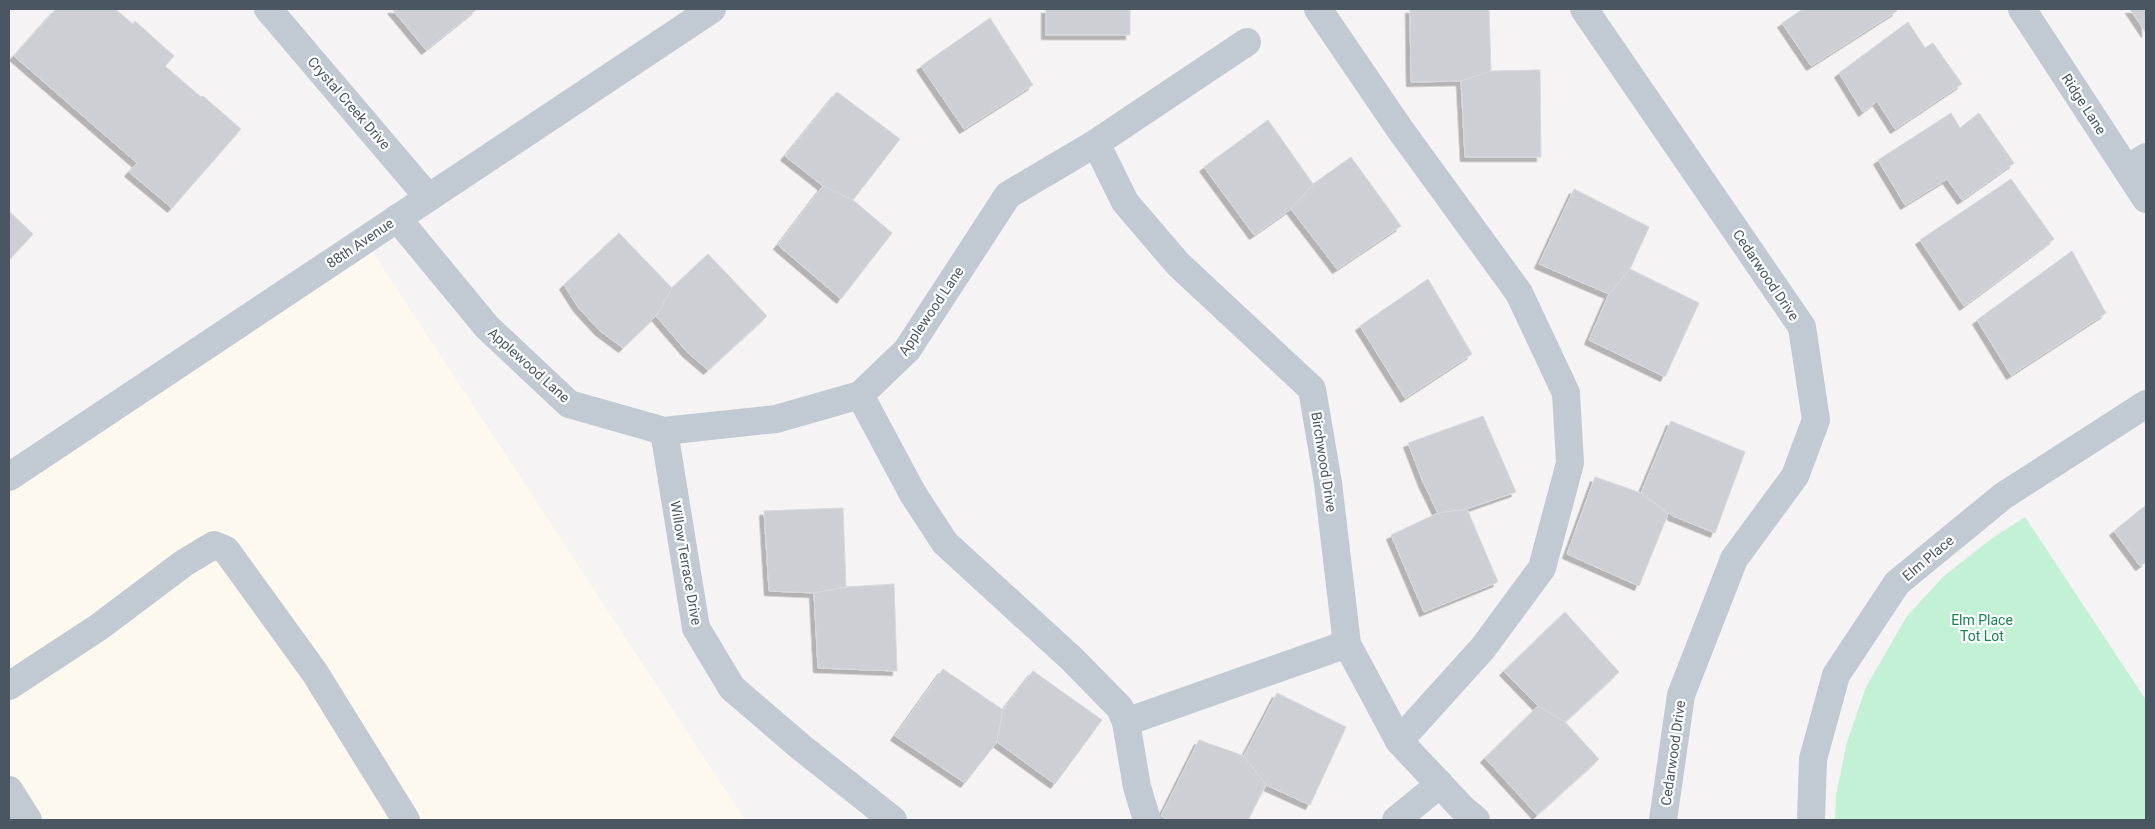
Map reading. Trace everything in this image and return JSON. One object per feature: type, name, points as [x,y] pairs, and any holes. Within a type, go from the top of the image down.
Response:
[{"type":"street","name":"Crystal Creek Drive","points":[[268,9],[428,197]]},
{"type":"street","name":"88th Avenue","points":[[9,477],[712,9]]},
{"type":"street","points":[[1318,9],[1399,128],[1519,293],[1566,393],[1570,463],[1542,568],[1483,648],[1399,741]]},
{"type":"street","name":"Cedarwood Drive","points":[[1584,9],[1802,328],[1816,420],[1795,476],[1734,559],[1681,695],[1663,820]]},
{"type":"street","name":"Ridge Lane","points":[[2022,9],[2137,163],[2146,198]]},
{"type":"street","name":"Applewood Lane","points":[[397,218],[486,326],[569,404],[664,431],[776,419],[860,395],[907,350],[1008,195],[1096,143],[1247,42]]},
{"type":"street","name":"Birchwood Drive","points":[[1096,143],[1125,202],[1178,264],[1312,389],[1328,483],[1347,644],[1399,741],[1476,820]]},
{"type":"street","points":[[860,395],[913,494],[945,544],[1072,658],[1120,708],[1126,722],[1137,787],[1147,820]]},
{"type":"street","name":"Elm Place","points":[[1811,820],[1813,758],[1836,674],[1897,583],[2002,496],[2146,404]]},
{"type":"street","name":"Willow Terrace Drive","points":[[664,431],[696,628],[732,688],[802,748],[893,820]]},
{"type":"street","points":[[9,686],[98,628],[184,563],[214,545],[226,550],[315,673],[406,820]]},
{"type":"street","points":[[1126,722],[1347,644]]},
{"type":"street","points":[[1396,820],[1440,784]]},
{"type":"street","points":[[9,790],[28,820]]},
{"type":"shaded area","points":[[370,248],[745,820],[9,820],[9,488]]},
{"type":"green space","name":"Elm Place Tot Lot","points":[[2025,517],[2146,700],[2146,820],[1835,820],[1836,795],[1847,742],[1866,687],[1907,616],[1944,576],[1991,539]]},
{"type":"building","points":[[56,9],[115,9],[133,24],[135,21],[174,56],[165,66],[241,129],[172,208],[129,172],[137,163],[14,56]]},
{"type":"building","points":[[392,9],[477,9],[426,50]]},
{"type":"building","points":[[1046,9],[1130,9],[1130,35],[1046,35]]},
{"type":"building","points":[[1410,9],[1489,9],[1491,71],[1461,81],[1411,82]]},
{"type":"building","points":[[1803,9],[1895,9],[1897,11],[1811,66],[1782,23]]},
{"type":"building","points":[[2130,9],[2146,9],[2146,33]]},
{"type":"building","points":[[990,18],[1033,85],[964,129],[921,66]]},
{"type":"building","points":[[1908,22],[1925,48],[1933,43],[1962,84],[1895,129],[1877,101],[1863,112],[1839,73]]},
{"type":"building","points":[[1540,70],[1541,157],[1465,157],[1461,81],[1491,71]]},
{"type":"building","points":[[837,92],[900,139],[853,200],[823,186],[785,156]]},
{"type":"building","points":[[1951,113],[1960,128],[1979,113],[2014,163],[1962,200],[1947,179],[1905,205],[1878,160]]},
{"type":"building","points":[[1268,120],[1313,184],[1291,209],[1254,235],[1204,167]]},
{"type":"building","points":[[1351,157],[1401,226],[1337,269],[1291,209],[1313,184]]},
{"type":"building","points":[[2011,179],[2054,239],[1964,306],[1920,240]]},
{"type":"building","points":[[823,186],[853,200],[892,233],[841,299],[778,245]]},
{"type":"building","points":[[1574,189],[1649,227],[1630,269],[1609,294],[1539,264]]},
{"type":"building","points":[[9,211],[33,234],[9,260]]},
{"type":"building","points":[[619,233],[672,288],[656,316],[623,348],[599,330],[578,307],[564,285]]},
{"type":"building","points":[[2072,251],[2106,313],[2011,375],[1977,320]]},
{"type":"building","points":[[708,254],[767,316],[708,370],[687,352],[656,316],[672,288]]},
{"type":"building","points":[[1630,269],[1699,303],[1665,377],[1589,340],[1609,294]]},
{"type":"building","points":[[1428,279],[1472,354],[1405,398],[1360,326]]},
{"type":"building","points":[[1483,416],[1516,492],[1467,509],[1438,513],[1423,482],[1408,443]]},
{"type":"building","points":[[1671,421],[1745,452],[1715,533],[1673,516],[1641,493]]},
{"type":"building","points":[[1595,477],[1641,493],[1668,514],[1639,586],[1567,554]]},
{"type":"building","points":[[2146,505],[2146,562],[2140,566],[2114,531]]},
{"type":"building","points":[[843,508],[846,587],[814,593],[769,591],[764,511]]},
{"type":"building","points":[[1467,509],[1498,582],[1424,612],[1391,535],[1438,513]]},
{"type":"building","points":[[894,584],[897,671],[818,668],[814,593],[846,587]]},
{"type":"building","points":[[1565,612],[1619,672],[1565,722],[1538,706],[1504,671]]},
{"type":"building","points":[[943,669],[1003,710],[997,742],[965,783],[895,736]]},
{"type":"building","points":[[1033,671],[1102,720],[1055,784],[997,742],[1003,710]]},
{"type":"building","points":[[1277,693],[1346,727],[1310,805],[1266,785],[1244,756]]},
{"type":"building","points":[[1538,706],[1565,722],[1599,759],[1537,815],[1485,758]]},
{"type":"building","points":[[1199,740],[1244,756],[1266,785],[1248,820],[1168,820],[1161,816]]}]
